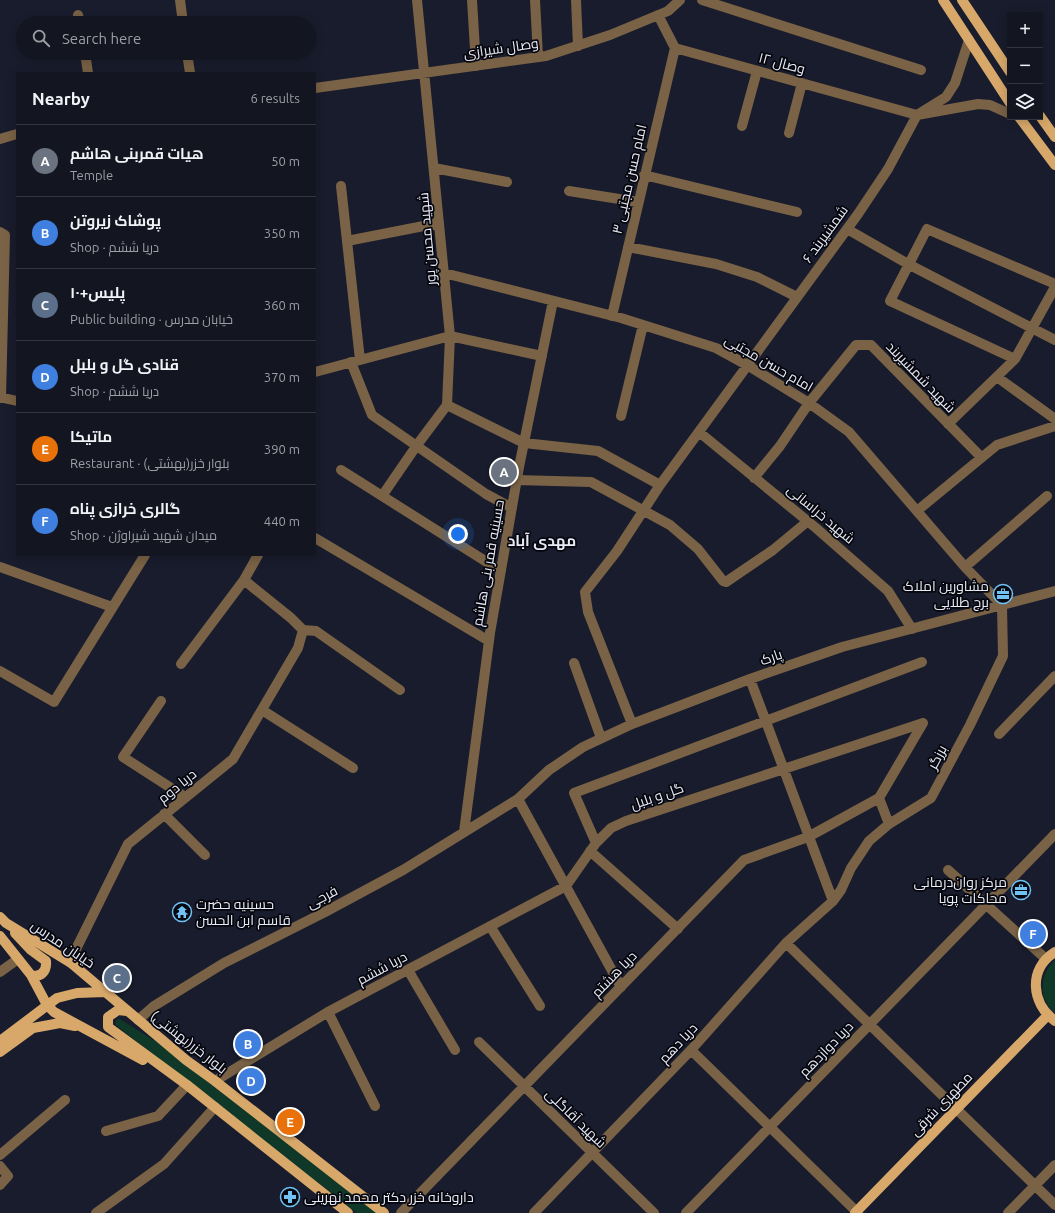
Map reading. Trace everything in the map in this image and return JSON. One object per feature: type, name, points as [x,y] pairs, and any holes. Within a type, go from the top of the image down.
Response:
[{"type":"main road","points":[[943,0],[1007,98]]},
{"type":"main road","points":[[962,0],[1007,68]]},
{"type":"main road","points":[[1021,120],[1055,165]]},
{"type":"main road","points":[[1043,120],[1055,137]]},
{"type":"main road","points":[[3,920],[31,950],[46,961],[44,972],[39,976],[31,975]]},
{"type":"main road","name":"خیابان مدرس","points":[[3,920],[71,963],[127,1011]]},
{"type":"main road","points":[[0,936],[31,975],[46,1005],[54,1012],[88,1029],[187,1085]]},
{"type":"main road","points":[[1051,1018],[1038,1000],[1036,983],[1041,966],[1046,959],[1055,952]]},
{"type":"main road","points":[[0,1040],[57,998],[77,993],[105,992]]},
{"type":"main road","points":[[127,1011],[113,1012],[108,1017],[108,1027],[187,1085],[348,1213]]},
{"type":"main road","name":"بلوار خزر(بهشتی)","points":[[127,1011],[186,1060],[384,1213]]},
{"type":"main road","name":"مطهری شرقی","points":[[857,1212],[956,1109],[1051,1018]]},
{"type":"main road","points":[[0,1052],[32,1028],[60,1023],[88,1029]]},
{"type":"street","points":[[180,0],[182,16]]},
{"type":"street","name":"شهید محسن پور","points":[[418,0],[450,336],[447,405]]},
{"type":"street","points":[[472,0],[476,66]]},
{"type":"street","points":[[535,0],[538,57]]},
{"type":"street","points":[[576,0],[578,46]]},
{"type":"street","name":"وصال شیرازی","points":[[316,88],[538,57],[610,36],[668,11],[680,0]]},
{"type":"street","points":[[702,0],[921,70]]},
{"type":"street","points":[[658,15],[675,48]]},
{"type":"street","name":"شمشیربند ۶","points":[[632,724],[588,612],[585,592],[617,552],[642,510],[847,229],[888,169],[918,115],[946,97],[955,83],[969,40]]},
{"type":"street","name":"وصال ۱۲","points":[[675,48],[918,115]]},
{"type":"street","name":"امام حسن مجتبی ۳","points":[[612,316],[675,48]]},
{"type":"street","points":[[86,60],[88,72]]},
{"type":"street","points":[[188,60],[190,72]]},
{"type":"street","points":[[742,126],[757,71]]},
{"type":"street","points":[[789,133],[802,83]]},
{"type":"street","points":[[918,115],[978,104],[990,105],[1007,113]]},
{"type":"street","points":[[0,139],[16,134]]},
{"type":"street","points":[[434,168],[507,182]]},
{"type":"street","points":[[644,175],[797,212]]},
{"type":"street","points":[[341,186],[347,241],[356,361],[372,415],[486,494],[512,508]]},
{"type":"street","points":[[569,191],[638,202]]},
{"type":"street","points":[[347,241],[439,223]]},
{"type":"street","points":[[847,229],[908,264],[1055,340]]},
{"type":"street","points":[[948,424],[1015,359],[1055,286],[927,229],[890,301],[1015,359]]},
{"type":"street","points":[[0,232],[5,235],[1,398],[16,401]]},
{"type":"street","points":[[628,247],[716,264],[757,277],[797,297]]},
{"type":"street","name":"امام حسن مجتبی","points":[[444,273],[643,325],[716,348],[747,365],[809,403],[849,432],[918,510],[965,567],[1002,605]]},
{"type":"street","name":"حسینیه قمر بنی هاشم","points":[[464,832],[489,641],[516,480],[554,301]]},
{"type":"street","points":[[621,416],[643,325]]},
{"type":"street","points":[[316,372],[450,336],[542,356]]},
{"type":"street","name":"شهید شمشیربند","points":[[809,403],[856,345],[871,345],[981,457]]},
{"type":"street","points":[[997,377],[1055,419]]},
{"type":"street","points":[[754,478],[780,446],[809,403]]},
{"type":"street","points":[[382,496],[447,405],[524,443],[598,451],[660,485]]},
{"type":"street","points":[[918,510],[997,445],[1055,426]]},
{"type":"street","name":"شهید خراسانی","points":[[699,432],[808,521],[888,591],[912,629]]},
{"type":"street","points":[[341,470],[501,571]]},
{"type":"street","points":[[516,480],[591,482],[670,525],[698,549],[726,582],[773,550],[808,521]]},
{"type":"street","points":[[965,567],[1047,496]]},
{"type":"street","points":[[316,539],[489,641]]},
{"type":"street","points":[[0,671],[54,702],[144,556]]},
{"type":"street","points":[[181,664],[244,580],[257,556]]},
{"type":"street","points":[[0,567],[112,607]]},
{"type":"street","points":[[244,580],[291,618],[302,630],[316,631],[400,690]]},
{"type":"street","name":"پارک","points":[[518,799],[549,770],[583,747],[632,724],[750,679],[842,647],[1055,591]]},
{"type":"street","name":"برزگر","points":[[842,890],[851,868],[870,841],[889,824],[931,798],[970,725],[1003,656],[1002,605]]},
{"type":"street","name":"دریا دوم","points":[[71,963],[77,947],[128,844],[233,759],[298,648],[302,630]]},
{"type":"street","points":[[678,929],[593,847],[574,793],[922,662]]},
{"type":"street","points":[[574,663],[601,738]]},
{"type":"street","points":[[999,734],[1055,676]]},
{"type":"street","points":[[750,679],[833,901]]},
{"type":"street","points":[[161,701],[123,757],[185,797]]},
{"type":"street","points":[[262,710],[353,768]]},
{"type":"street","name":"گل و بلبل","points":[[566,886],[593,847],[611,828],[626,821],[782,768],[923,723],[879,798]]},
{"type":"street","points":[[879,798],[889,824]]},
{"type":"street","name":"دریا هشتم","points":[[401,1213],[744,860],[808,837],[879,798]]},
{"type":"street","points":[[518,799],[621,987]]},
{"type":"street","name":"فرجی","points":[[138,1020],[154,1006],[224,963],[351,898],[402,870],[518,799]]},
{"type":"street","points":[[164,814],[205,855]]},
{"type":"street","name":"دریا دوازدهم","points":[[686,1213],[1055,834]]},
{"type":"street","points":[[948,870],[1046,959]]},
{"type":"street","name":"دریا ششم","points":[[215,1081],[328,1012],[566,886]]},
{"type":"street","name":"دریا دهم","points":[[534,1213],[691,1050],[786,943],[833,901],[842,890]]},
{"type":"street","points":[[490,926],[540,1006]]},
{"type":"street","points":[[786,943],[1055,1205]]},
{"type":"street","points":[[0,972],[18,959]]},
{"type":"street","points":[[408,970],[455,1050]]},
{"type":"street","points":[[328,1012],[375,1106]]},
{"type":"street","name":"شهید آقاگلی","points":[[479,1042],[654,1213]]},
{"type":"street","points":[[691,1050],[857,1212]]},
{"type":"street","points":[[106,1131],[158,1116],[187,1085]]},
{"type":"street","points":[[0,1155],[65,1100]]},
{"type":"street","points":[[96,1213],[164,1164],[215,1107]]},
{"type":"street","points":[[1008,1213],[1055,1165]]},
{"type":"street","points":[[0,1166],[8,1176],[0,1185]]},
{"type":"green space","points":[[1055,960],[1055,1013],[1049,1007],[1043,994],[1043,979],[1046,972]]},
{"type":"green space","points":[[118,1018],[186,1060],[376,1213],[357,1213],[117,1026],[115,1023]]},
{"type":"place","name":"هیات قمربنی هاشم","points":[[504,472]]},
{"type":"place","name":"مشاورین املاک برج طلایی","points":[[1003,594]]},
{"type":"place","name":"مرکز روان‌درمانی محاکات پويا","points":[[1021,890]]},
{"type":"place","name":"حسینیه حضرت قاسم ابن الحسن","points":[[182,912]]},
{"type":"place","name":"گالری خرازی پناه","points":[[1033,934]]},
{"type":"place","name":"پلیس+١٠","points":[[117,978]]},
{"type":"place","name":"پوشاک زیروتن","points":[[248,1044]]},
{"type":"place","name":"قنادی گل و بلبل","points":[[251,1081]]},
{"type":"place","name":"ماتیکا","points":[[290,1122]]},
{"type":"place","name":"داروخانه خزر دکتر محمد نهرینی","points":[[290,1197]]},
{"type":"district","name":"مهدی آباد","points":[[542,541]]}]
